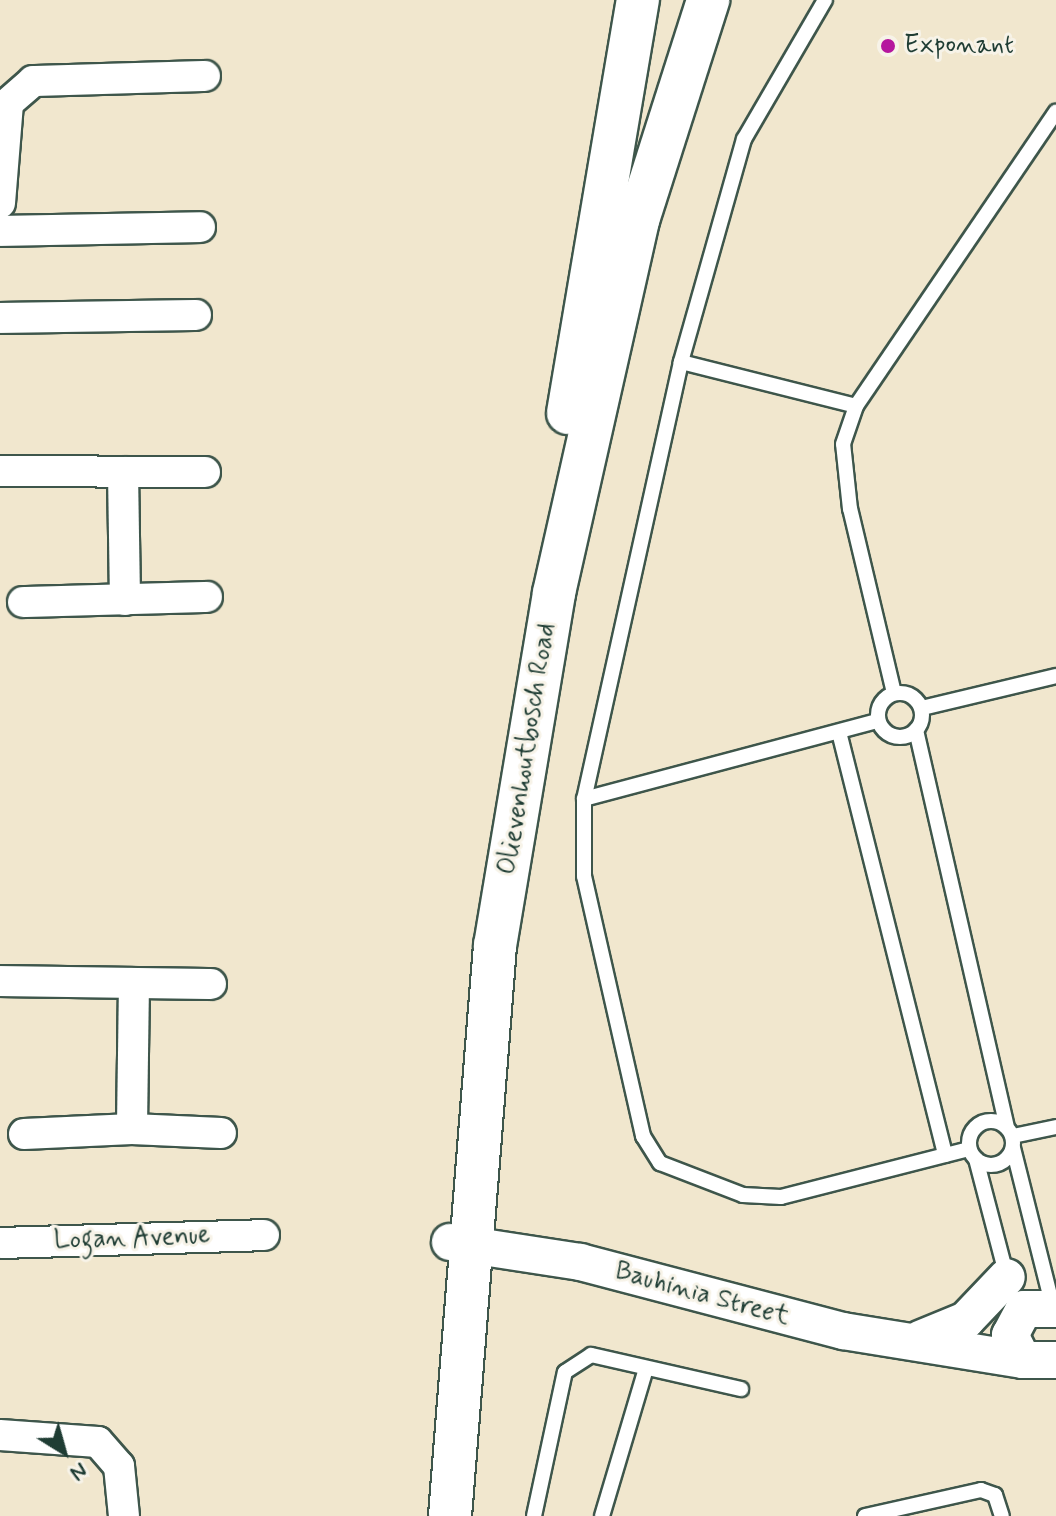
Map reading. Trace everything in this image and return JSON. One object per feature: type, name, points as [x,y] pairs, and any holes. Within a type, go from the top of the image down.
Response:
[{"type":"main road","name":"Olievenhoutbosch Road","points":[[450,1516],[475,969],[638,0]]},
{"type":"main road","name":"Olievenhoutbosch Road","points":[[430,1516],[495,946],[554,593],[638,220],[708,0]]},
{"type":"street","points":[[0,203],[8,103],[33,81],[205,76]]},
{"type":"street","points":[[0,231],[200,227]]},
{"type":"street","points":[[0,318],[196,315]]},
{"type":"street","points":[[0,471],[205,472]]},
{"type":"street","points":[[123,472],[125,600]]},
{"type":"street","points":[[23,602],[207,597]]},
{"type":"street","points":[[0,981],[211,984]]},
{"type":"street","points":[[132,1129],[134,983]]},
{"type":"street","points":[[24,1134],[132,1129],[221,1133]]},
{"type":"street","name":"Logan Avenue","points":[[0,1243],[264,1235]]},
{"type":"street","name":"Bauhinia Street","points":[[463,1244],[580,1262],[843,1331],[955,1345],[1039,1360]]},
{"type":"street","points":[[915,1340],[966,1320],[1007,1277]]},
{"type":"street","name":"Bauhinia Street","points":[[955,1345],[1014,1320],[1034,1305],[1054,1308]]},
{"type":"street","points":[[1014,1320],[1011,1344],[1039,1360]]},
{"type":"street","points":[[0,1435],[98,1442],[119,1466],[124,1516]]},
{"type":"lane","points":[[825,0],[744,139],[681,362],[584,799],[591,933],[643,1136],[660,1163],[743,1195],[781,1197],[945,1155],[972,1154],[998,1165],[1011,1137]]},
{"type":"lane","points":[[894,693],[850,509],[843,444],[856,406],[1056,112]]},
{"type":"lane","points":[[681,362],[856,406]]},
{"type":"lane","points":[[922,708],[1056,676]]},
{"type":"lane","points":[[878,721],[884,699],[894,693],[916,698],[922,708],[916,730],[1054,1308]]},
{"type":"lane","points":[[584,799],[878,721]]},
{"type":"lane","points":[[878,721],[895,737],[916,730]]},
{"type":"lane","points":[[839,732],[945,1155]]},
{"type":"lane","points":[[1011,1137],[991,1120],[976,1126],[972,1154],[1007,1277],[1014,1320]]},
{"type":"lane","points":[[1011,1137],[1056,1127]]},
{"type":"lane","points":[[534,1516],[565,1372],[591,1355],[741,1389]]},
{"type":"lane","points":[[602,1516],[646,1368]]},
{"type":"lane","points":[[865,1516],[981,1490],[995,1495],[1002,1516]]},
{"type":"place","name":"Exponant","points":[[888,46]]}]
